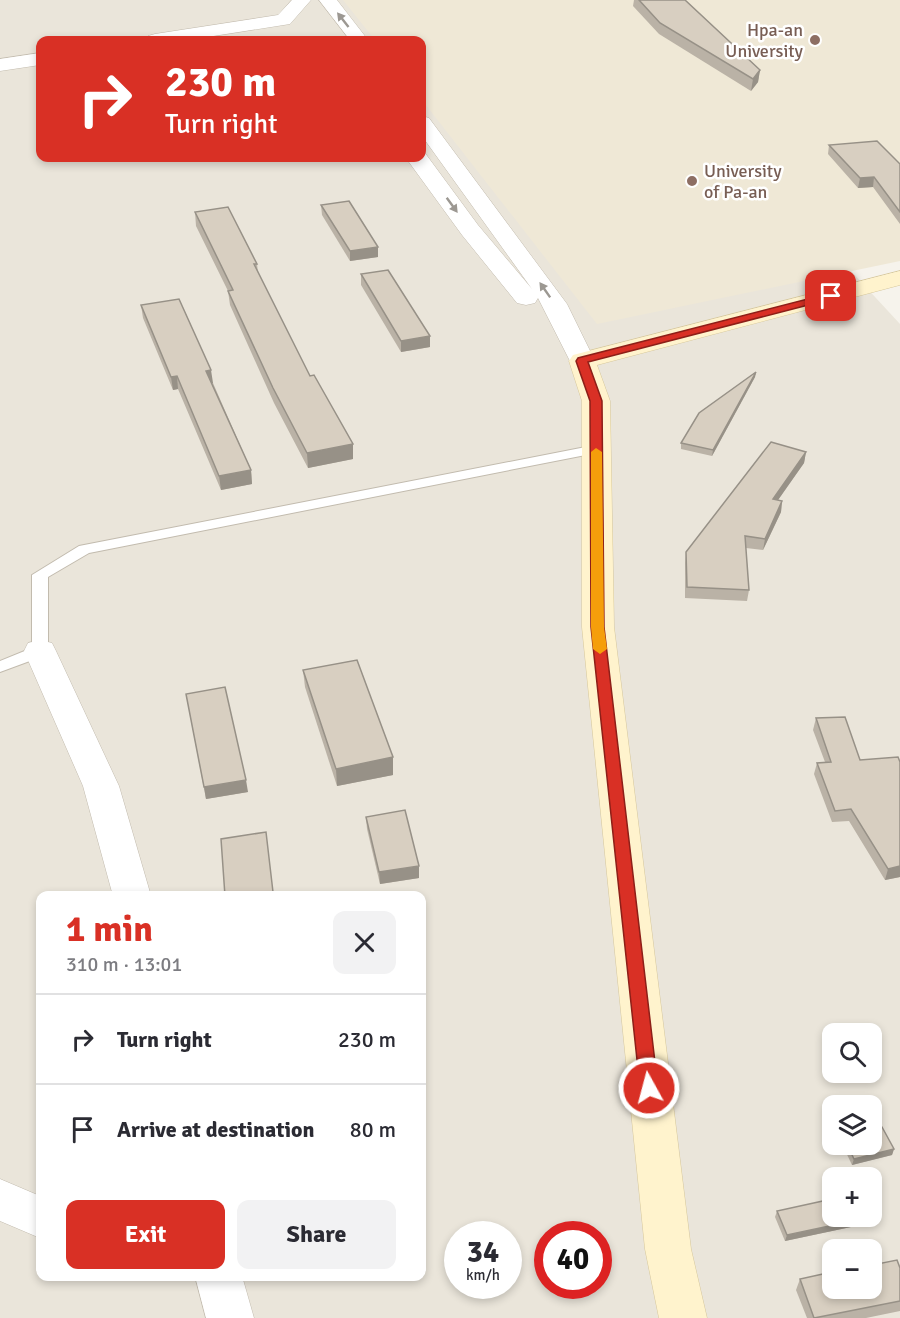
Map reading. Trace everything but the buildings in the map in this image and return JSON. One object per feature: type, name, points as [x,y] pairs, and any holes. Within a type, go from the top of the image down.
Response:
[{"type":"street","points":[[181,36],[284,20],[302,0],[315,16]]},
{"type":"street","points":[[328,0],[356,36]]},
{"type":"street","points":[[0,65],[36,59]]},
{"type":"street","points":[[426,127],[555,304],[582,361],[596,401],[598,627],[668,1249],[683,1318]]},
{"type":"street","points":[[420,162],[470,230],[530,303],[582,361]]},
{"type":"street","points":[[470,230],[498,225]]},
{"type":"street","points":[[582,361],[900,278]]},
{"type":"street","points":[[40,651],[101,786],[131,891]]},
{"type":"street","points":[[0,1200],[36,1215]]},
{"type":"street","points":[[219,1281],[230,1318]]},
{"type":"lane","points":[[0,667],[40,651],[40,575],[84,549],[596,449]]},
{"type":"shaded area","points":[[0,0],[900,0],[839,258],[900,324],[900,1318],[0,1318]]},
{"type":"shaded area","name":"University of Pa-an","points":[[343,0],[900,0],[900,261],[597,324],[426,105],[426,36],[372,36]]},
{"type":"slow traffic","points":[[596,452],[600,649]]},
{"type":"place","name":"Hpa-an University","points":[[815,40]]},
{"type":"place","name":"University of Pa-an","points":[[692,181]]},
{"type":"route","points":[[649,1088],[598,627],[596,401],[590,378],[582,361],[831,296]]}]
